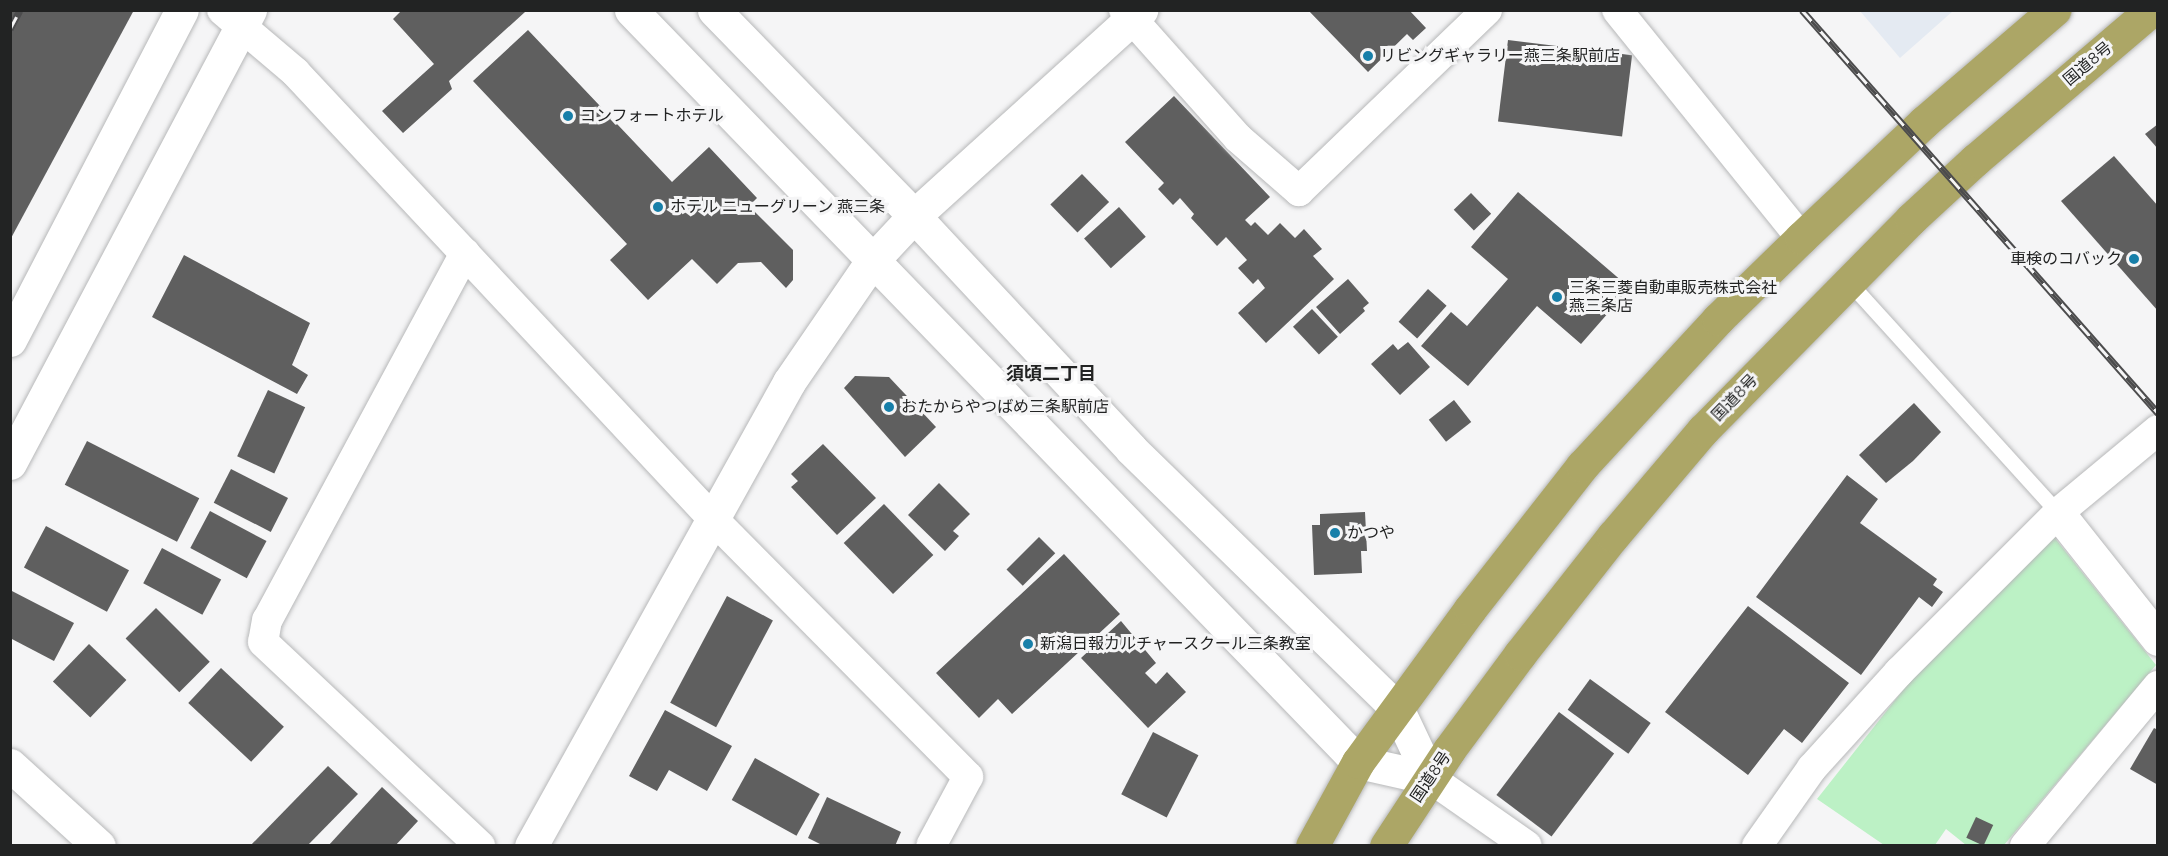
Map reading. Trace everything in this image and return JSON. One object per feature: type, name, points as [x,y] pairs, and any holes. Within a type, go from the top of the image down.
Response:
[{"type":"highway","points":[[1312,846],[1358,762],[1470,609],[1582,466],[1718,319],[1801,238],[1924,122],[2054,10]]},
{"type":"highway","name":"国道8号","points":[[1386,846],[1430,778],[1520,654],[1613,536],[1703,430],[1848,281],[1975,160],[2151,10]]},
{"type":"street","points":[[10,340],[182,10]]},
{"type":"street","points":[[631,10],[1358,762],[1430,778],[1527,846]]},
{"type":"street","points":[[714,10],[914,216],[1131,449],[1398,710],[1430,778]]},
{"type":"street","points":[[531,846],[789,382],[872,261],[914,216],[1132,13],[1238,138],[1299,191],[1487,10]]},
{"type":"street","points":[[1617,10],[1801,238]]},
{"type":"street","points":[[10,463],[238,16],[295,72],[712,518],[968,777],[931,846]]},
{"type":"street","points":[[465,253],[267,620],[262,642],[480,846]]},
{"type":"street","points":[[1757,846],[1812,768],[1899,672],[2058,513],[2157,430]]},
{"type":"street","points":[[2058,513],[2157,639]]},
{"type":"street","points":[[2025,846],[2157,686]]},
{"type":"street","points":[[10,765],[99,846]]},
{"type":"lane","points":[[1848,281],[2058,513]]},
{"type":"shaded area","points":[[1860,11],[1953,11],[1900,58]]},
{"type":"green space","points":[[2054,537],[2156,665],[2004,845],[1966,845],[1946,829],[1935,845],[1884,845],[1817,799],[1907,685]]},
{"type":"building","points":[[10,10],[134,10],[10,240]]},
{"type":"building","points":[[402,10],[525,12],[449,81],[452,89],[403,133],[382,111],[434,64],[393,19]]},
{"type":"building","name":"リビングギャラリー燕三条駅前店","points":[[1308,10],[1409,10],[1426,28],[1413,40],[1407,34],[1368,72]]},
{"type":"building","points":[[528,30],[672,182],[709,147],[757,198],[749,206],[793,250],[793,280],[786,288],[761,262],[738,263],[717,284],[692,259],[648,300],[610,260],[627,244],[473,81]]},
{"type":"building","points":[[1508,40],[1632,55],[1622,137],[1498,121]]},
{"type":"building","points":[[1174,96],[1270,197],[1245,220],[1251,226],[1255,222],[1268,235],[1280,223],[1295,238],[1304,229],[1322,249],[1313,256],[1334,279],[1266,343],[1238,313],[1265,288],[1258,279],[1253,284],[1238,268],[1247,260],[1226,237],[1217,246],[1191,218],[1194,214],[1180,198],[1173,205],[1158,189],[1164,183],[1125,142]]},
{"type":"building","points":[[2158,124],[2158,149],[2145,134]]},
{"type":"building","name":"車検のコバック","points":[[2114,156],[2158,206],[2158,311],[2061,201]]},
{"type":"building","points":[[1082,174],[1109,202],[1077,233],[1050,205]]},
{"type":"building","name":"三条三菱自動車販売株式会社 燕三条店","points":[[1518,192],[1630,288],[1581,344],[1537,306],[1468,386],[1421,346],[1451,312],[1467,326],[1508,279],[1471,247]]},
{"type":"building","points":[[1471,193],[1491,214],[1474,231],[1454,210]]},
{"type":"building","points":[[1119,207],[1146,237],[1111,268],[1084,238]]},
{"type":"building","points":[[184,255],[310,323],[292,365],[308,375],[297,394],[152,317]]},
{"type":"building","points":[[1348,279],[1369,303],[1363,308],[1365,311],[1340,334],[1316,307]]},
{"type":"building","points":[[1428,289],[1447,306],[1417,338],[1399,322]]},
{"type":"building","points":[[1312,309],[1338,337],[1319,355],[1293,327]]},
{"type":"building","points":[[1408,342],[1430,367],[1400,395],[1371,364],[1393,344],[1398,350]]},
{"type":"building","name":"おたからやつばめ三条駅前店","points":[[855,376],[889,377],[936,427],[905,457],[844,388]]},
{"type":"building","points":[[268,390],[305,407],[274,473],[237,456]]},
{"type":"building","points":[[1454,400],[1471,422],[1446,442],[1429,420]]},
{"type":"building","points":[[1914,403],[1941,432],[1913,461],[1886,483],[1859,455]]},
{"type":"building","points":[[87,441],[199,498],[177,542],[65,485]]},
{"type":"building","points":[[823,444],[876,498],[837,535],[791,487],[798,481],[791,474]]},
{"type":"building","points":[[231,469],[288,498],[271,532],[214,503]]},
{"type":"building","points":[[1847,475],[1878,499],[1860,523],[1937,579],[1933,585],[1943,592],[1932,607],[1919,597],[1861,675],[1756,597]]},
{"type":"building","points":[[939,483],[970,514],[953,531],[959,536],[945,551],[908,515]]},
{"type":"building","points":[[884,504],[933,555],[893,594],[844,543]]},
{"type":"building","points":[[210,511],[267,541],[247,578],[190,548]]},
{"type":"building","points":[[1365,512],[1367,551],[1361,551],[1362,573],[1314,575],[1312,525],[1320,525],[1320,514]]},
{"type":"building","points":[[46,526],[129,570],[107,612],[24,567]]},
{"type":"building","points":[[1039,537],[1055,553],[1023,586],[1006,570]]},
{"type":"building","points":[[162,548],[221,579],[202,615],[143,583]]},
{"type":"building","name":"新潟日報カルチャースクール三条教室","points":[[1064,554],[1120,614],[1012,714],[998,699],[979,718],[936,673]]},
{"type":"building","points":[[10,590],[74,623],[54,661],[10,638]]},
{"type":"building","points":[[727,596],[773,620],[716,727],[670,703]]},
{"type":"building","points":[[1748,606],[1849,683],[1802,743],[1784,729],[1748,775],[1665,712]]},
{"type":"building","points":[[156,608],[210,662],[179,692],[126,638]]},
{"type":"building","points":[[1121,621],[1156,663],[1145,673],[1156,684],[1167,672],[1186,692],[1148,728],[1081,658]]},
{"type":"building","points":[[89,644],[126,680],[90,718],[53,681]]},
{"type":"building","points":[[221,668],[284,727],[251,762],[188,703]]},
{"type":"building","points":[[1590,679],[1651,723],[1628,754],[1568,710]]},
{"type":"building","points":[[665,710],[732,746],[707,791],[669,770],[657,791],[629,776]]},
{"type":"building","points":[[1559,712],[1614,754],[1552,837],[1496,795]]},
{"type":"building","points":[[2154,728],[2158,730],[2158,785],[2130,769]]},
{"type":"building","points":[[1153,732],[1198,755],[1167,818],[1121,794]]},
{"type":"building","points":[[755,758],[820,794],[796,836],[732,800]]},
{"type":"building","points":[[328,766],[358,794],[307,846],[250,846]]},
{"type":"building","points":[[382,787],[418,821],[395,846],[328,846]]},
{"type":"building","points":[[827,797],[901,832],[895,846],[824,846],[808,838]]},
{"type":"building","points":[[1976,817],[1993,825],[1983,846],[1966,838]]},
{"type":"railway","points":[[10,29],[20,10]]},
{"type":"railway","points":[[1802,10],[2158,413]]},
{"type":"place","name":"リビングギャラリー燕三条駅前店","points":[[1368,56]]},
{"type":"place","name":"コンフォートホテル","points":[[568,116]]},
{"type":"place","name":"ホテル ニューグリーン 燕三条","points":[[658,207]]},
{"type":"place","name":"車検のコバック","points":[[2134,259]]},
{"type":"place","name":"三条三菱自動車販売株式会社 燕三条店","points":[[1557,297]]},
{"type":"place","name":"おたからやつばめ三条駅前店","points":[[889,407]]},
{"type":"place","name":"かつや","points":[[1335,533]]},
{"type":"place","name":"新潟日報カルチャースクール三条教室","points":[[1028,644]]},
{"type":"district","name":"須頃二丁目","points":[[1051,374]]}]
